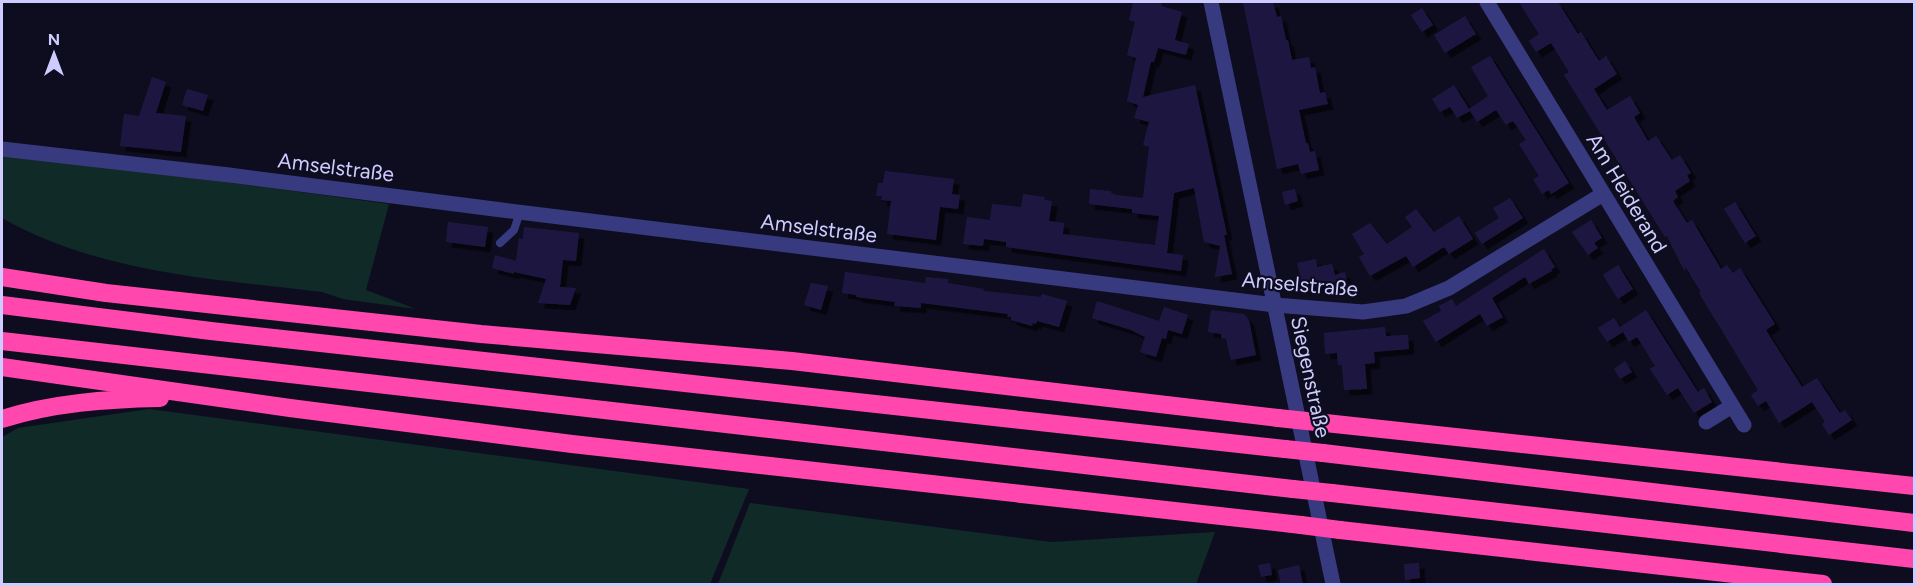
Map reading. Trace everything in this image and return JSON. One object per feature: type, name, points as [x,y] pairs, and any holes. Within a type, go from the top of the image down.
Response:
[{"type":"highway","points":[[2,268],[24,279]]},
{"type":"highway","points":[[2,277],[106,293],[481,334],[792,361],[1278,418],[1914,486]]},
{"type":"highway","points":[[2,305],[164,326],[1323,453],[1914,523]]},
{"type":"highway","points":[[2,341],[1914,559]]},
{"type":"highway","points":[[2,367],[290,408],[572,444],[1823,585]]},
{"type":"highway","points":[[2,419],[59,406],[132,399],[171,398],[250,408],[290,408]]},
{"type":"street","name":"Siegenstraße","points":[[1211,2],[1333,585]]},
{"type":"street","name":"Am Heiderand","points":[[1487,2],[1744,425]]},
{"type":"street","name":"Amselstraße","points":[[2,149],[229,175],[1275,305],[1363,312],[1406,306],[1449,288],[1603,194]]},
{"type":"street","points":[[1706,422],[1732,406]]},
{"type":"lane","points":[[500,243],[514,230],[520,212]]},
{"type":"green space","points":[[2,152],[389,204],[366,290],[416,309],[343,299],[322,292],[158,271],[78,251],[2,218]]},
{"type":"green space","points":[[149,409],[749,489],[710,584],[2,584],[2,437],[18,428]]},
{"type":"green space","points":[[750,503],[1051,542],[1215,532],[1196,584],[718,584]]},
{"type":"building","points":[[1133,2],[1162,2],[1161,6],[1182,12],[1175,40],[1189,44],[1186,55],[1158,48],[1154,62],[1151,62],[1143,97],[1195,85],[1227,235],[1224,235],[1232,274],[1215,277],[1220,246],[1204,242],[1194,188],[1174,193],[1167,253],[1183,255],[1181,271],[1006,247],[1006,242],[984,239],[983,246],[963,244],[967,217],[990,220],[992,204],[1021,207],[1023,194],[1045,197],[1044,200],[1052,201],[1049,221],[1064,223],[1063,234],[1155,245],[1159,216],[1132,213],[1132,209],[1089,204],[1090,189],[1143,198],[1149,147],[1143,145],[1149,122],[1134,118],[1138,105],[1127,101],[1136,58],[1127,55],[1135,22],[1129,20]]},
{"type":"building","points":[[1243,2],[1273,2],[1277,17],[1281,16],[1292,60],[1309,57],[1311,68],[1315,67],[1320,93],[1325,92],[1328,104],[1299,110],[1306,143],[1308,143],[1310,152],[1315,151],[1319,170],[1301,174],[1298,164],[1277,169]]},
{"type":"building","points":[[1519,2],[1558,2],[1578,34],[1581,32],[1599,61],[1606,56],[1617,74],[1594,89],[1607,110],[1630,96],[1640,113],[1634,117],[1648,141],[1656,136],[1672,160],[1680,155],[1691,173],[1687,175],[1690,181],[1675,191],[1678,197],[1673,201],[1687,223],[1692,220],[1721,269],[1727,265],[1733,273],[1740,268],[1775,324],[1766,330],[1802,387],[1817,378],[1840,413],[1845,410],[1852,420],[1829,435],[1822,424],[1825,422],[1812,402],[1779,423],[1766,401],[1758,406],[1751,395],[1758,390],[1699,293],[1701,292],[1686,268],[1684,270],[1667,236],[1665,237],[1564,75],[1569,72],[1551,43],[1536,52],[1529,41],[1539,34]]},
{"type":"building","points":[[1422,8],[1433,25],[1422,32],[1411,15]]},
{"type":"building","points":[[1465,16],[1476,34],[1445,53],[1434,35]]},
{"type":"building","points":[[1490,56],[1569,183],[1551,194],[1549,190],[1542,194],[1533,179],[1539,176],[1519,144],[1526,140],[1513,121],[1506,125],[1496,110],[1477,122],[1470,111],[1457,118],[1450,107],[1440,112],[1432,99],[1454,85],[1469,109],[1488,96],[1471,67]]},
{"type":"building","points":[[152,77],[166,82],[156,113],[186,116],[181,152],[120,146],[124,114],[139,116]]},
{"type":"building","points":[[187,89],[208,95],[203,111],[182,105]]},
{"type":"building","points":[[885,171],[954,179],[952,194],[960,195],[958,209],[940,207],[936,240],[887,234],[891,201],[881,200],[882,196],[876,196],[878,183],[883,183]]},
{"type":"building","points":[[1295,189],[1298,201],[1285,205],[1282,192]]},
{"type":"building","points":[[1510,198],[1523,218],[1482,244],[1475,233],[1499,218],[1493,208]]},
{"type":"building","points":[[1735,202],[1756,236],[1745,243],[1724,209]]},
{"type":"building","points":[[1416,209],[1434,232],[1459,216],[1473,239],[1449,254],[1444,247],[1413,267],[1406,256],[1370,276],[1359,257],[1364,254],[1352,234],[1370,223],[1387,244],[1412,227],[1405,217]]},
{"type":"building","points":[[1591,220],[1602,238],[1594,243],[1598,248],[1588,255],[1572,232]]},
{"type":"building","points":[[448,222],[488,227],[485,247],[446,242]]},
{"type":"building","points":[[524,227],[579,233],[576,261],[563,260],[560,287],[576,288],[570,305],[538,303],[546,279],[492,268],[495,255],[516,261],[519,238],[523,239]]},
{"type":"building","points":[[1544,249],[1555,267],[1552,271],[1529,284],[1525,277],[1492,298],[1503,317],[1487,326],[1480,314],[1436,342],[1423,321],[1441,311],[1439,306],[1452,299],[1456,306]]},
{"type":"building","points":[[1316,259],[1317,267],[1332,264],[1335,275],[1345,272],[1348,286],[1333,289],[1332,283],[1304,290],[1297,263]]},
{"type":"building","points":[[1618,265],[1633,289],[1618,299],[1603,275]]},
{"type":"building","points":[[845,272],[925,283],[926,277],[948,279],[948,283],[984,289],[983,291],[1041,297],[1042,294],[1067,301],[1059,327],[1037,321],[1032,326],[1011,320],[1011,317],[1007,317],[1008,314],[921,303],[921,308],[894,306],[895,302],[842,293]]},
{"type":"building","points":[[811,283],[828,286],[821,310],[804,305]]},
{"type":"building","points":[[1097,301],[1159,321],[1164,307],[1188,315],[1182,334],[1168,330],[1166,339],[1162,338],[1156,357],[1140,352],[1145,337],[1131,330],[1092,318]]},
{"type":"building","points":[[1211,310],[1244,314],[1249,320],[1256,355],[1231,360],[1226,339],[1221,338],[1221,334],[1208,332]]},
{"type":"building","points":[[1646,310],[1698,392],[1704,388],[1712,402],[1694,413],[1678,388],[1667,395],[1650,369],[1655,366],[1637,337],[1629,342],[1620,327]]},
{"type":"building","points":[[1614,318],[1623,332],[1607,342],[1598,328]]},
{"type":"building","points":[[1385,327],[1386,336],[1408,335],[1409,349],[1374,352],[1375,363],[1365,364],[1367,389],[1344,390],[1342,365],[1338,365],[1337,353],[1325,354],[1324,333]]},
{"type":"building","points":[[1625,361],[1632,372],[1620,379],[1614,369]]},
{"type":"building","points":[[1270,563],[1272,575],[1261,577],[1258,565]]},
{"type":"building","points":[[1419,563],[1420,578],[1405,580],[1404,564]]},
{"type":"building","points":[[1299,565],[1303,585],[1281,585],[1278,570]]}]
